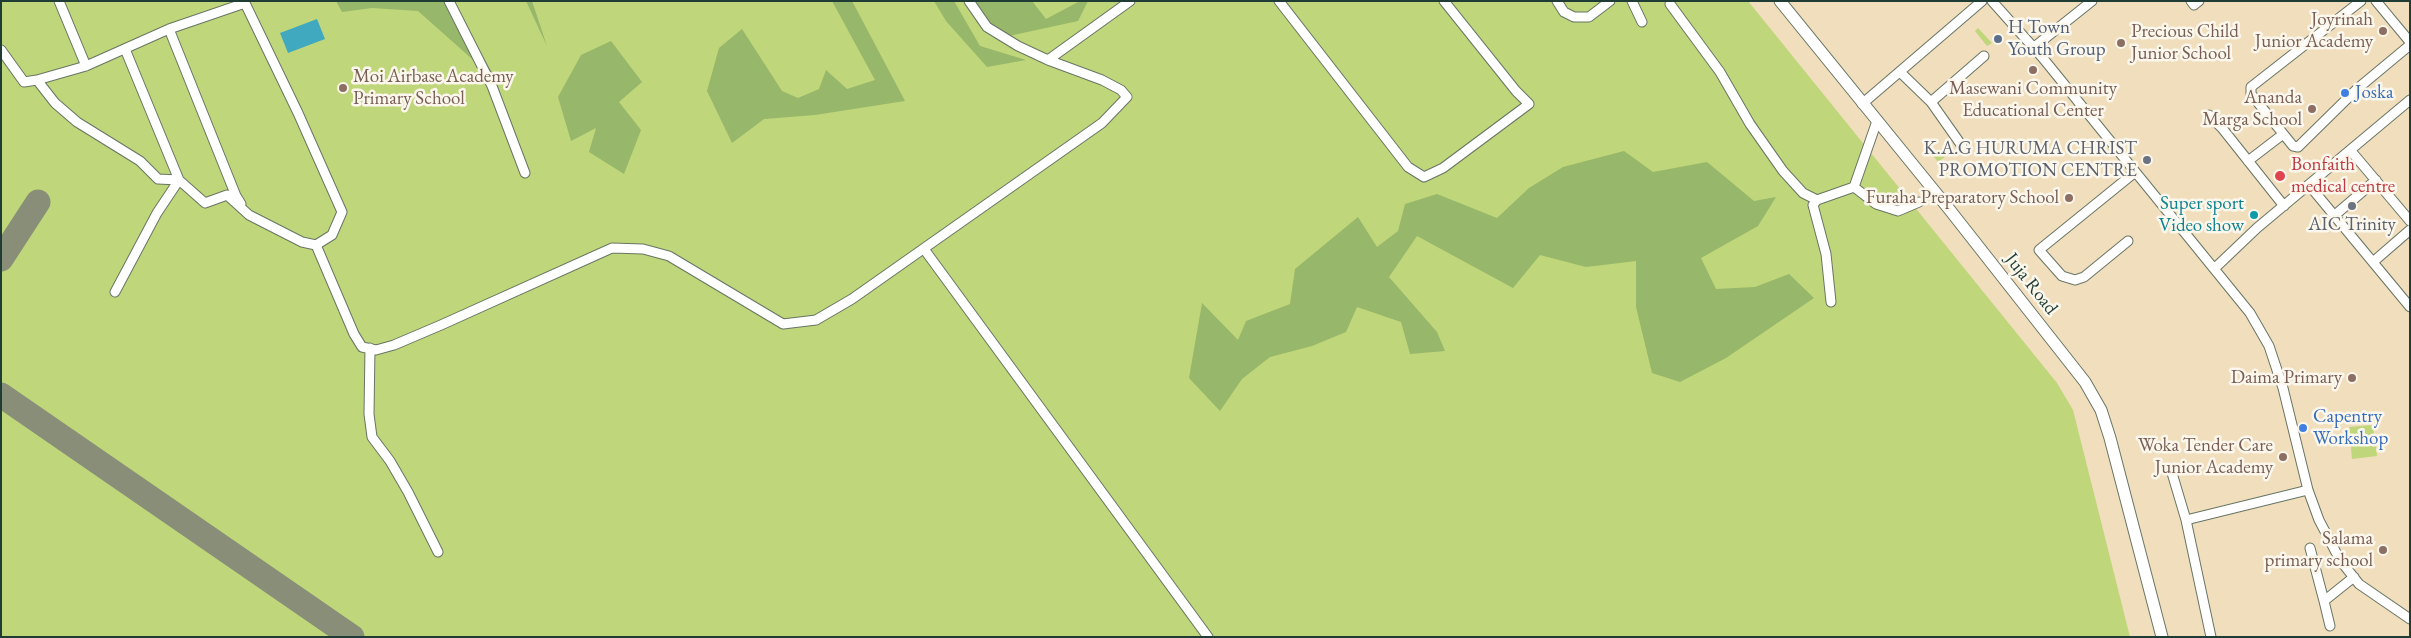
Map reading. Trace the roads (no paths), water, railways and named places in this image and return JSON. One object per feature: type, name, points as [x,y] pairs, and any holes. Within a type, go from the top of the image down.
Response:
[{"type":"main road","name":"Juja Road","points":[[1780,1],[2076,370],[2095,400],[2110,438],[2162,637]]},
{"type":"street","points":[[59,1],[86,66]]},
{"type":"street","points":[[448,1],[492,86],[525,172]]},
{"type":"street","points":[[316,245],[354,334],[362,346],[376,350],[394,345],[612,248],[643,249],[669,256],[783,324],[816,320],[852,299],[1102,122],[1127,97],[1121,90],[1102,80],[1048,60],[1018,46],[987,27],[969,1]]},
{"type":"street","points":[[1279,1],[1408,167],[1424,177],[1443,168],[1529,104],[1516,91],[1444,1]]},
{"type":"street","points":[[1557,1],[1564,12],[1574,17],[1589,17],[1610,1]]},
{"type":"street","points":[[1632,1],[1642,22]]},
{"type":"street","points":[[1862,104],[1982,1]]},
{"type":"street","points":[[1992,1],[2215,268],[2250,313],[2269,346],[2284,388],[2308,490],[2323,528],[2340,560],[2354,577],[2392,609],[2410,619]]},
{"type":"street","points":[[2033,48],[2092,1]]},
{"type":"street","points":[[2191,1],[2194,5],[2199,1]]},
{"type":"street","points":[[2361,1],[2250,87],[2251,94],[2282,135],[2293,146],[2298,147],[2357,89],[2410,44],[2376,1]]},
{"type":"street","points":[[1,50],[24,82],[37,80],[86,66],[168,29],[244,2],[298,113],[342,212],[332,235],[316,245],[302,242],[249,215],[227,195],[205,203],[179,180],[125,49]]},
{"type":"street","points":[[1048,60],[1127,2]]},
{"type":"street","points":[[1670,4],[1720,72],[1750,124],[1782,171],[1803,193],[1817,200]]},
{"type":"street","points":[[168,29],[236,196],[249,215]]},
{"type":"street","points":[[1931,102],[1984,56]]},
{"type":"street","points":[[1900,72],[1931,102],[1962,146]]},
{"type":"street","points":[[37,80],[55,103],[77,122],[140,161],[158,179],[179,180]]},
{"type":"street","points":[[2215,268],[2284,206],[2410,100]]},
{"type":"street","points":[[2208,115],[2222,128],[2284,206]]},
{"type":"street","points":[[1854,187],[1877,121]]},
{"type":"street","points":[[2248,161],[2282,135]]},
{"type":"street","points":[[2351,151],[2410,221]]},
{"type":"street","points":[[2128,241],[2084,277],[2075,280],[2062,276],[2039,250],[2134,172]]},
{"type":"street","points":[[115,292],[157,213],[179,180]]},
{"type":"street","points":[[2335,215],[2376,180]]},
{"type":"street","points":[[2309,185],[2410,307]]},
{"type":"street","points":[[1831,302],[1826,254],[1813,205],[1817,200],[1854,187]]},
{"type":"street","points":[[1854,187],[1876,204],[1898,212],[1919,202]]},
{"type":"street","points":[[2373,262],[2410,230]]},
{"type":"street","points":[[924,249],[1208,637]]},
{"type":"street","points":[[370,348],[368,414],[372,437],[390,461],[408,492],[438,552]]},
{"type":"street","points":[[2172,473],[2186,520],[2211,637]]},
{"type":"street","points":[[2186,520],[2308,490]]},
{"type":"street","points":[[2310,548],[2330,626]]},
{"type":"street","points":[[2324,601],[2354,577]]},
{"type":"water","points":[[317,19],[325,39],[288,53],[280,33]]},
{"type":"place","name":"Joyrinah Junior Academy","points":[[2383,31]]},
{"type":"place","name":"H Town Youth Group","points":[[1998,39]]},
{"type":"place","name":"Precious Child Junior School","points":[[2121,43]]},
{"type":"place","name":"Masewani Community Educational Center","points":[[2033,70]]},
{"type":"place","name":"Moi Airbase Academy Primary School","points":[[343,88]]},
{"type":"place","name":"Joska","points":[[2345,93]]},
{"type":"place","name":"Ananda Marga School","points":[[2312,109]]},
{"type":"place","name":"K.A.G HURUMA CHRIST PROMOTION CENTRE","points":[[2147,160]]},
{"type":"place","name":"Bonfaith medical centre","points":[[2280,176]]},
{"type":"place","name":"Furaha Preparatory School","points":[[2069,198]]},
{"type":"place","name":"AIC Trinity","points":[[2352,206]]},
{"type":"place","name":"Super sport Video show","points":[[2254,215]]},
{"type":"place","name":"Daima Primary","points":[[2352,378]]},
{"type":"place","name":"Capentry Workshop","points":[[2303,428]]},
{"type":"place","name":"Woka Tender Care Junior Academy","points":[[2283,457]]},
{"type":"place","name":"Salama primary school","points":[[2383,550]]}]
